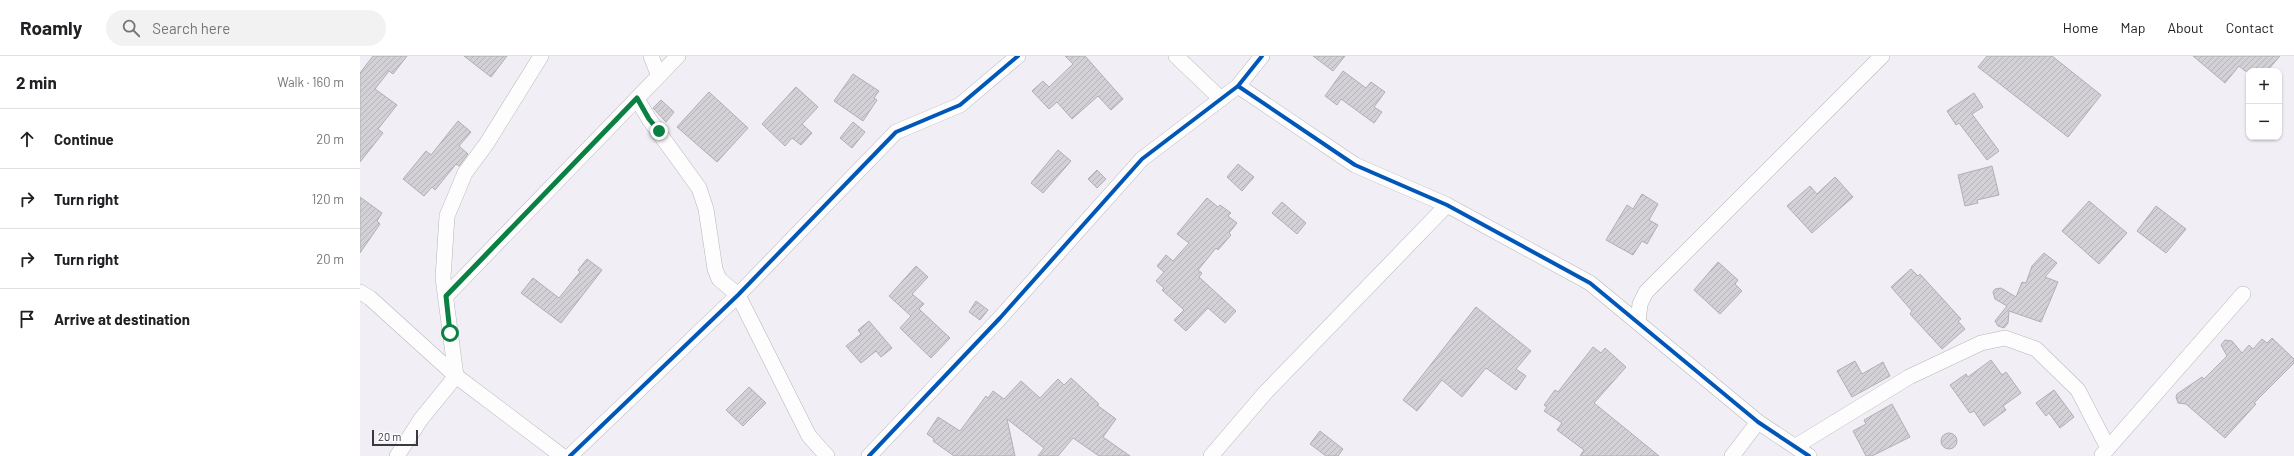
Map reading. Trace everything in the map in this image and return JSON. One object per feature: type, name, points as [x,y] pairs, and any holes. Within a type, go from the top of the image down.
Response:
[{"type":"street","points":[[397,456],[421,419],[456,376],[443,278],[447,216],[465,173],[487,143],[541,56]]},
{"type":"street","points":[[651,56],[658,74]]},
{"type":"street","points":[[446,296],[637,98],[658,74],[678,56]]},
{"type":"street","points":[[570,456],[738,295],[896,132],[960,105],[1018,56]]},
{"type":"street","points":[[1176,56],[1221,99]]},
{"type":"street","points":[[869,456],[1000,318],[1142,159],[1238,86],[1262,56]]},
{"type":"street","points":[[1638,322],[1640,304],[1646,292],[1882,56]]},
{"type":"street","points":[[1238,86],[1355,165],[1446,205],[1590,283],[1758,422],[1809,456]]},
{"type":"street","points":[[637,98],[649,119],[699,188],[706,209],[715,269],[719,279],[738,295],[809,436],[827,456]]},
{"type":"street","points":[[1211,456],[1265,393],[1446,205]]},
{"type":"street","points":[[360,292],[370,298],[456,376],[562,456]]},
{"type":"street","points":[[1796,446],[1909,377],[1981,343],[2005,338],[2036,349],[2078,390],[2105,452],[2243,294]]},
{"type":"street","points":[[1732,456],[1758,422]]},
{"type":"building","points":[[373,56],[407,56],[393,74],[389,71],[375,89],[397,105],[378,129],[383,133],[360,162],[360,73]]},
{"type":"building","points":[[464,56],[507,56],[491,77]]},
{"type":"building","points":[[1065,56],[1085,56],[1123,99],[1111,110],[1098,96],[1072,119],[1057,102],[1049,109],[1032,91],[1043,81],[1049,87],[1073,64]]},
{"type":"building","points":[[1313,56],[1345,56],[1333,71]]},
{"type":"building","points":[[1987,56],[2052,56],[2101,95],[2068,137],[1978,67]]},
{"type":"building","points":[[2193,56],[2280,56],[2270,68],[2246,68],[2245,71],[2239,66],[2225,83]]},
{"type":"building","points":[[1343,71],[1366,88],[1371,82],[1385,92],[1374,107],[1382,112],[1374,123],[1341,99],[1337,105],[1325,96]]},
{"type":"building","points":[[853,74],[879,91],[874,98],[877,100],[863,121],[834,101]]},
{"type":"building","points":[[796,87],[818,107],[802,124],[812,133],[801,145],[792,138],[785,146],[762,124]]},
{"type":"building","points":[[709,92],[748,128],[717,162],[677,127]]},
{"type":"building","points":[[1974,93],[1983,107],[1972,114],[1999,151],[1987,160],[1959,123],[1956,125],[1947,111]]},
{"type":"building","points":[[661,100],[674,112],[666,122],[653,108]]},
{"type":"building","points":[[458,121],[471,132],[459,146],[468,154],[459,166],[456,164],[435,190],[432,187],[424,196],[403,179],[426,151],[431,155]]},
{"type":"building","points":[[853,122],[865,132],[852,148],[840,138]]},
{"type":"building","points":[[1058,150],[1071,161],[1043,193],[1031,183]]},
{"type":"building","points":[[1238,164],[1254,177],[1242,191],[1227,177]]},
{"type":"building","points":[[1992,166],[1999,195],[1977,200],[1978,203],[1965,206],[1958,175]]},
{"type":"building","points":[[1097,170],[1106,179],[1097,188],[1088,179]]},
{"type":"building","points":[[1835,177],[1853,197],[1812,233],[1787,206],[1810,186],[1817,194]]},
{"type":"building","points":[[1642,194],[1658,204],[1649,220],[1658,225],[1647,244],[1642,241],[1633,255],[1606,240],[1627,205],[1633,209]]},
{"type":"building","points":[[360,197],[382,213],[377,221],[380,224],[360,253]]},
{"type":"building","points":[[1207,198],[1218,207],[1220,205],[1231,213],[1228,216],[1237,223],[1229,233],[1231,235],[1218,250],[1216,248],[1198,270],[1202,273],[1199,277],[1236,311],[1225,323],[1208,308],[1186,331],[1174,320],[1184,310],[1162,290],[1164,288],[1156,281],[1164,272],[1157,266],[1166,255],[1173,261],[1189,243],[1177,234]]},
{"type":"building","points":[[2089,201],[2127,233],[2099,264],[2062,231]]},
{"type":"building","points":[[1282,202],[1306,223],[1297,234],[1272,213]]},
{"type":"building","points":[[2156,206],[2186,229],[2166,253],[2137,231]]},
{"type":"building","points":[[2044,253],[2057,263],[2045,277],[2058,282],[2041,322],[2009,311],[2008,323],[2004,328],[1998,326],[1995,321],[2007,306],[1995,299],[1993,292],[1995,289],[2001,288],[2016,297],[2022,282],[2026,283],[2032,266]]},
{"type":"building","points":[[587,259],[602,270],[561,323],[521,293],[533,278],[559,298],[580,272],[578,270]]},
{"type":"building","points":[[1718,262],[1738,280],[1735,284],[1742,291],[1720,314],[1694,290]]},
{"type":"building","points":[[916,266],[928,277],[912,294],[924,304],[919,309],[950,338],[931,358],[900,328],[911,316],[889,296]]},
{"type":"building","points":[[1911,269],[1918,276],[1920,274],[1961,319],[1958,321],[1965,329],[1942,349],[1910,314],[1912,311],[1891,287]]},
{"type":"building","points":[[976,301],[988,310],[980,320],[969,312]]},
{"type":"building","points":[[1476,307],[1531,351],[1516,369],[1526,376],[1516,390],[1486,368],[1462,397],[1442,380],[1417,411],[1403,400]]},
{"type":"building","points":[[869,321],[892,348],[881,357],[876,351],[861,363],[846,346],[861,334],[858,330]]},
{"type":"building","points":[[2272,338],[2294,359],[2294,363],[2254,403],[2256,404],[2225,438],[2186,404],[2178,403],[2176,397],[2177,394],[2202,377],[2204,379],[2227,356],[2221,345],[2225,340],[2232,341],[2242,353],[2249,345],[2253,349],[2262,339],[2267,343]]},
{"type":"building","points":[[1593,347],[1601,353],[1605,348],[1626,367],[1594,403],[1659,456],[1580,456],[1584,450],[1557,430],[1562,423],[1544,411],[1547,407],[1544,405],[1555,390],[1558,392]]},
{"type":"building","points":[[1991,360],[2002,375],[2006,372],[2021,393],[2003,406],[2006,410],[1984,426],[1974,411],[1970,413],[1950,385],[1966,374],[1968,377]]},
{"type":"building","points":[[1855,361],[1862,374],[1883,362],[1890,376],[1852,397],[1837,371]]},
{"type":"building","points":[[1071,378],[1099,404],[1097,405],[1116,419],[1103,437],[1130,456],[1099,456],[1073,438],[1058,456],[1038,456],[1044,448],[1007,419],[1015,456],[954,456],[933,441],[934,439],[927,434],[938,417],[960,431],[986,396],[988,398],[993,391],[1004,399],[1021,381],[1040,398],[1058,379],[1064,385]]},
{"type":"building","points":[[749,387],[766,403],[743,426],[726,410]]},
{"type":"building","points":[[2054,390],[2074,417],[2060,428],[2049,413],[2046,416],[2036,403]]},
{"type":"building","points":[[1892,404],[1910,437],[1872,456],[1866,456],[1853,431],[1866,424],[1864,420]]},
{"type":"building","points":[[1320,431],[1343,449],[1338,456],[1326,456],[1310,444]]},
{"type":"building","points":[[1949,433],[1956,438],[1957,441],[1952,448],[1949,449],[1942,444],[1941,441],[1946,434]]},
{"type":"cycle path","points":[[570,456],[738,295],[896,132],[960,105],[1018,56]]},
{"type":"cycle path","points":[[869,456],[1000,318],[1142,159],[1238,86],[1262,56]]},
{"type":"cycle path","points":[[1238,86],[1355,165],[1447,205],[1590,283],[1758,422],[1809,456]]},
{"type":"route","points":[[450,333],[446,296],[637,98],[649,119],[659,131]]}]
